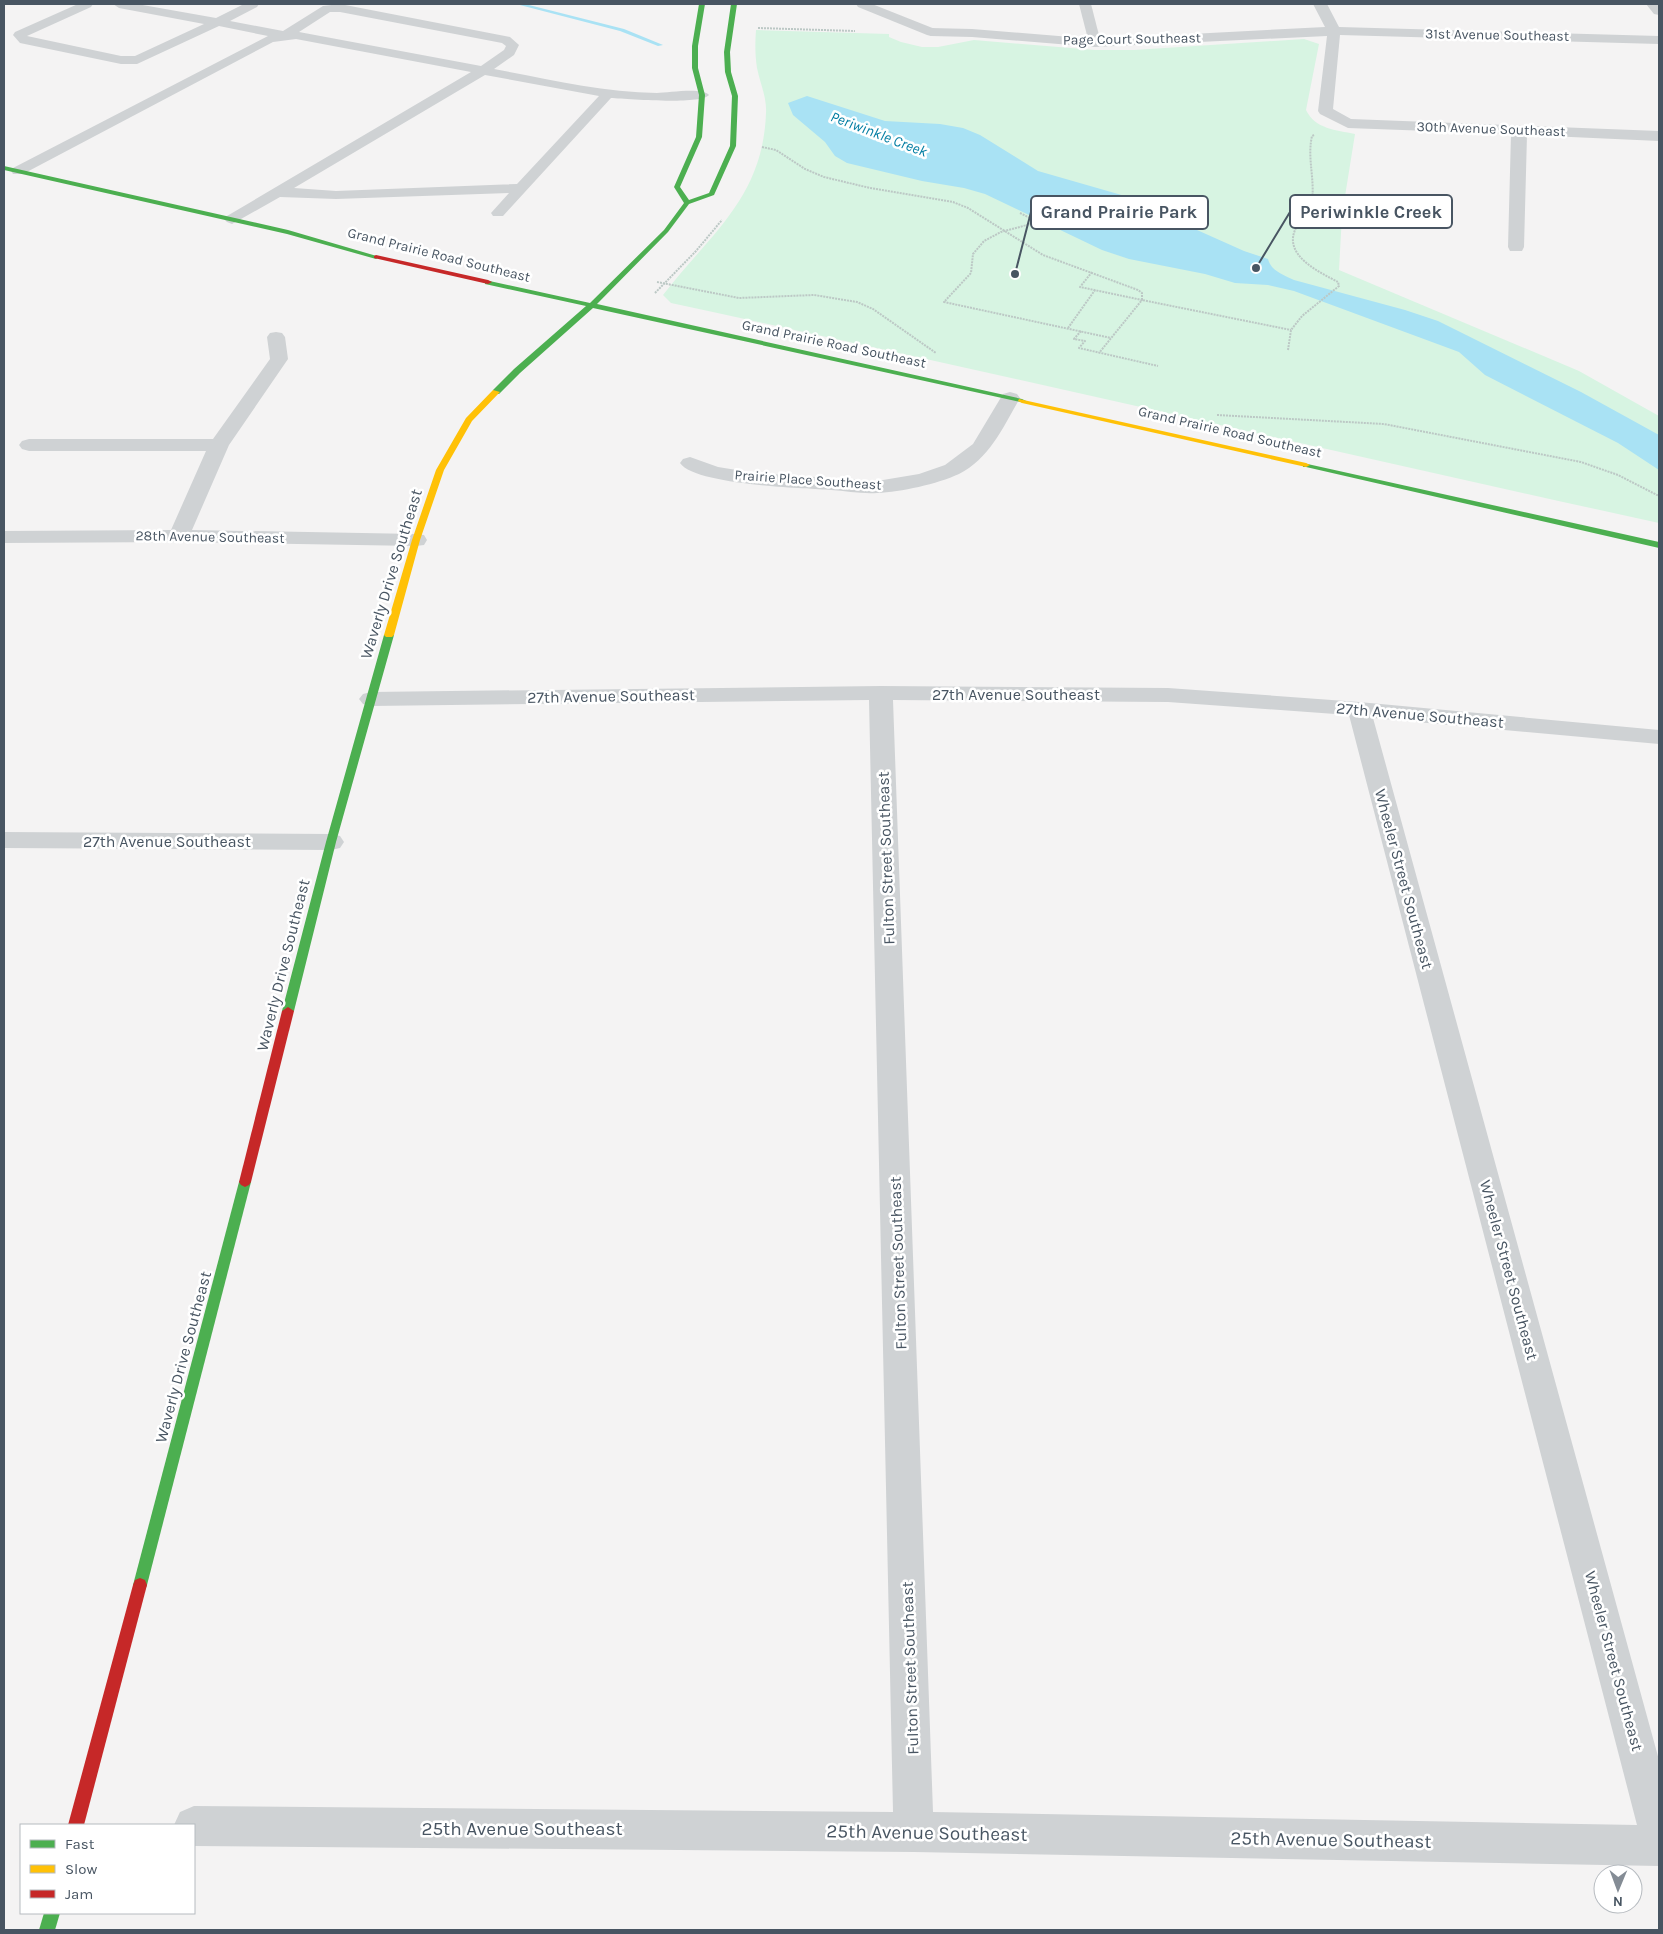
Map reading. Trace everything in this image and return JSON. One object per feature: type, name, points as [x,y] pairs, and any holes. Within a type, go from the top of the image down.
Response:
[{"type":"main road","points":[[702,4],[695,46],[695,68],[702,94],[699,137],[677,187],[687,203],[712,194],[733,146],[735,96],[728,72],[727,52],[734,4]]},
{"type":"main road","name":"Grand Prairie Road Southeast","points":[[4,168],[288,232],[391,261],[1010,398],[1659,545]]},
{"type":"main road","name":"Waverly Drive Southeast","points":[[76,1824],[206,1337],[331,842],[416,540],[440,470],[469,420],[517,371],[591,306],[666,231],[687,203]]},
{"type":"main road","points":[[47,1930],[52,1914]]},
{"type":"street","points":[[1320,4],[1334,32]]},
{"type":"street","points":[[1653,4],[1659,11]]},
{"type":"street","name":"Page Court Southeast","points":[[931,32],[972,33],[1095,43],[1334,32]]},
{"type":"street","name":"31st Avenue Southeast","points":[[1334,32],[1659,40]]},
{"type":"street","name":"30th Avenue Southeast","points":[[1334,32],[1325,111],[1348,123],[1659,136]]},
{"type":"street","points":[[1516,247],[1519,130]]},
{"type":"street","points":[[178,536],[220,445],[278,359],[276,337]]},
{"type":"street","name":"Prairie Place Southeast","points":[[690,463],[714,472],[754,479],[877,487],[923,479],[952,469],[981,448],[1010,398]]},
{"type":"street","points":[[29,445],[220,445]]},
{"type":"street","name":"28th Avenue Southeast","points":[[4,537],[178,536],[416,540]]},
{"type":"street","name":"27th Avenue Southeast","points":[[371,699],[881,693],[1168,696],[1359,709],[1659,737]]},
{"type":"street","name":"Fulton Street Southeast","points":[[881,693],[914,1832]]},
{"type":"street","name":"Wheeler Street Southeast","points":[[1359,709],[1659,1832]]},
{"type":"street","name":"27th Avenue Southeast","points":[[4,840],[331,842]]},
{"type":"street","name":"25th Avenue Southeast","points":[[195,1826],[914,1832],[1659,1846]]},
{"type":"lane","points":[[87,4],[19,35],[24,40],[33,42],[121,60],[137,60],[253,4]]},
{"type":"lane","points":[[119,4],[285,35],[296,35],[608,94],[657,97],[702,94]]},
{"type":"lane","points":[[862,4],[931,32]]},
{"type":"lane","points":[[1085,4],[1095,43]]},
{"type":"lane","points":[[18,171],[269,39],[285,35],[327,9],[340,8],[506,40],[513,45],[509,52],[484,70],[232,219]]},
{"type":"lane","points":[[498,213],[608,94]]},
{"type":"lane","points":[[278,192],[336,195],[521,188]]},
{"type":"path","points":[[730,28],[862,31]]},
{"type":"path","points":[[1288,350],[1291,330],[1302,316],[1336,288],[1338,282],[1311,268],[1292,244],[1292,237],[1312,202],[1308,170],[1308,148],[1312,136],[1325,132],[1344,132],[1348,123]]},
{"type":"path","points":[[733,146],[764,147],[776,150],[805,169],[843,182],[914,197],[953,202],[974,211],[1004,232],[1043,255],[1138,290],[1142,293],[1142,300],[1099,353]]},
{"type":"path","points":[[1020,213],[1038,222],[987,237],[973,253],[973,269],[970,276],[954,289],[944,302],[1111,338]]},
{"type":"path","points":[[1092,272],[1080,287],[1291,330]]},
{"type":"path","points":[[619,278],[664,283],[739,298],[784,294],[814,295],[857,302],[873,309],[915,340],[941,355]]},
{"type":"path","points":[[1068,328],[1095,290]]},
{"type":"path","points":[[1081,331],[1074,339],[1085,341],[1080,348],[1158,366]]},
{"type":"path","points":[[1214,415],[1284,420],[1354,420],[1384,424],[1581,462],[1618,475],[1659,496]]},
{"type":"green space","points":[[756,30],[889,34],[889,37],[901,42],[922,47],[938,47],[974,40],[1095,50],[1134,50],[1304,39],[1319,44],[1306,110],[1320,125],[1355,134],[1342,215],[1339,270],[1579,371],[1659,416],[1659,523],[671,303],[663,295],[731,213],[755,169],[763,143],[766,113],[756,63]]},
{"type":"water","points":[[807,96],[885,121],[940,124],[963,128],[980,135],[1038,171],[1125,196],[1166,212],[1197,230],[1244,251],[1268,259],[1275,270],[1294,280],[1405,310],[1438,321],[1581,392],[1659,435],[1659,470],[1618,443],[1485,375],[1459,352],[1294,291],[1268,285],[1235,283],[1205,274],[1129,259],[1102,250],[985,194],[847,163],[835,156],[825,142],[793,115],[788,103]]},
{"type":"waterway","name":"Periwinkle Creek","points":[[519,4],[622,30],[660,45]]},
{"type":"traffic: fast","points":[[687,203],[677,187],[699,137],[702,95],[695,68],[695,46],[702,4]]},
{"type":"traffic: fast","points":[[496,392],[591,306],[666,231],[687,203],[712,194],[733,146],[735,96],[728,72],[727,52],[734,4]]},
{"type":"traffic: fast","points":[[4,168],[288,232],[376,257]]},
{"type":"traffic: fast","points":[[488,282],[1022,401]]},
{"type":"traffic: fast","points":[[1306,465],[1659,545]]},
{"type":"traffic: fast","points":[[288,1011],[331,842],[389,635]]},
{"type":"traffic: fast","points":[[140,1585],[245,1182]]},
{"type":"traffic: fast","points":[[47,1930],[52,1914]]},
{"type":"traffic: slow","points":[[389,635],[416,540],[440,470],[469,420],[496,392]]},
{"type":"traffic: slow","points":[[1022,401],[1306,465]]},
{"type":"traffic: jam","points":[[376,257],[488,282]]},
{"type":"traffic: jam","points":[[245,1182],[288,1011]]},
{"type":"traffic: jam","points":[[76,1824],[140,1585]]},
{"type":"place","name":"Periwinkle Creek","points":[[1256,268]]},
{"type":"place","name":"Grand Prairie Park","points":[[1015,274]]}]
